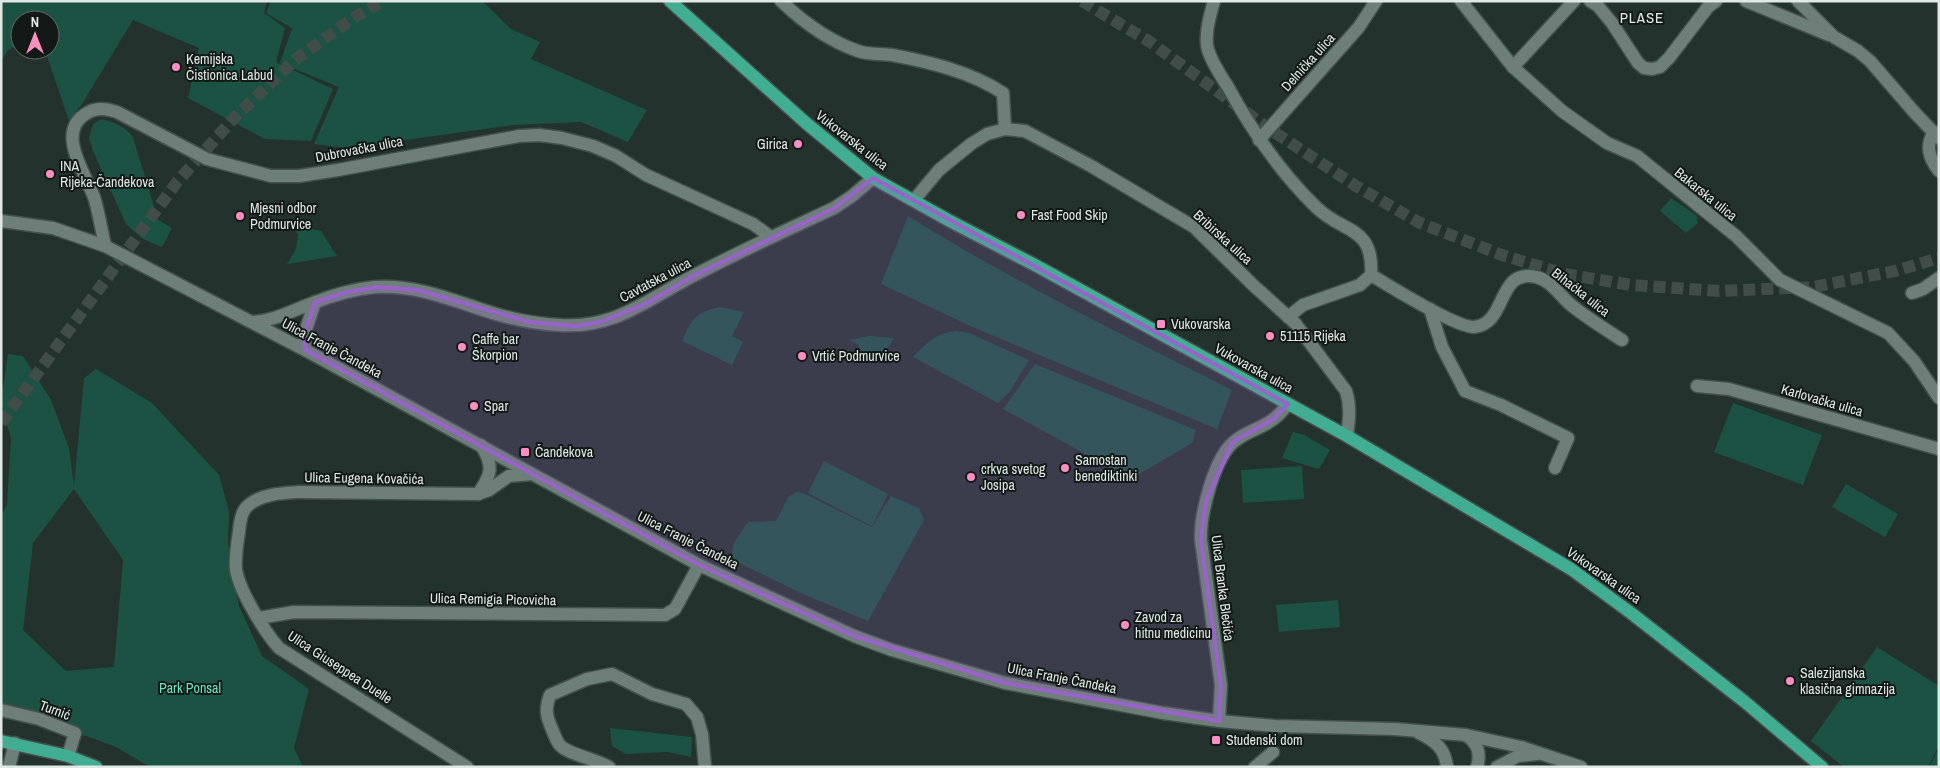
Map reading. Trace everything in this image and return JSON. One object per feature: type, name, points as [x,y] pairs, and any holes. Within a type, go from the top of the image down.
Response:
[{"type":"main road","name":"Vukovarska ulica","points":[[670,1],[806,123],[873,178],[1347,436],[1580,574],[1738,696],[1822,767]]},
{"type":"main road","points":[[1,741],[68,756],[96,767]]},
{"type":"street","points":[[781,1],[793,13],[821,33],[856,50],[922,61],[988,84],[1003,93],[1005,129],[987,134],[971,144],[939,170],[914,200]]},
{"type":"street","points":[[1214,1],[1208,30],[1207,49],[1228,89],[1259,140],[1272,158],[1317,209],[1357,233],[1364,241],[1371,255],[1372,275],[1360,285],[1302,305],[1288,317]]},
{"type":"street","name":"Delnička ulica","points":[[1259,140],[1359,27],[1376,1]]},
{"type":"street","name":"Bakarska ulica","points":[[1461,1],[1513,67],[1562,111],[1607,143],[1637,156],[1736,236],[1780,280],[1888,333],[1914,361],[1939,398]]},
{"type":"street","points":[[1513,67],[1574,1]]},
{"type":"street","points":[[1590,1],[1598,6],[1612,23],[1638,62],[1644,68],[1652,69],[1660,67],[1669,58],[1708,7],[1716,1]]},
{"type":"street","points":[[1746,1],[1834,37]]},
{"type":"street","points":[[1798,1],[1834,37],[1870,61],[1915,114],[1936,135],[1929,140],[1928,154],[1939,171]]},
{"type":"street","name":"Dubrovačka ulica","points":[[105,246],[94,200],[74,150],[72,139],[73,128],[79,119],[96,109],[106,108],[206,158],[271,176],[300,176],[338,170],[520,136],[539,135],[562,138],[593,146],[616,156],[646,175],[753,224],[771,237]]},
{"type":"street","name":"Bribirska ulica","points":[[1005,129],[1025,132],[1046,141],[1194,227],[1288,317],[1308,339],[1346,391],[1350,402],[1347,436]]},
{"type":"street","name":"Cavtatska ulica","points":[[252,322],[274,319],[315,302],[377,287],[432,293],[513,319],[553,325],[576,326],[600,322],[648,303],[691,277],[834,208],[873,178]]},
{"type":"street","name":"Ulica Franje Čandeka","points":[[1,221],[53,228],[105,246],[305,350],[699,565],[854,636],[892,650],[1005,683],[1163,713],[1275,726],[1412,730],[1466,735],[1543,753],[1581,767]]},
{"type":"street","name":"Bihaćka ulica","points":[[1372,275],[1430,309],[1464,326],[1480,326],[1487,322],[1501,303],[1510,283],[1520,276],[1537,277],[1553,286],[1570,304],[1622,340]]},
{"type":"street","points":[[1912,293],[1924,289],[1939,278]]},
{"type":"street","points":[[305,350],[304,335],[315,302]]},
{"type":"street","points":[[1430,309],[1442,347],[1465,392],[1501,405],[1568,438],[1555,468]]},
{"type":"street","name":"Karlovačka ulica","points":[[1697,386],[1729,389],[1939,449]]},
{"type":"street","name":"Ulica Branka Blečića","points":[[1219,721],[1221,685],[1201,540],[1202,520],[1206,501],[1216,472],[1233,442],[1242,435],[1274,419],[1288,404]]},
{"type":"street","points":[[478,494],[487,481],[490,467],[489,458],[481,445]]},
{"type":"street","name":"Ulica Eugena Kovačića","points":[[250,503],[279,494],[298,492],[478,494],[484,493],[509,476],[532,474]]},
{"type":"street","name":"Ulica Giuseppea Duelle","points":[[250,503],[243,511],[241,520],[236,569],[246,597],[279,648],[467,767]]},
{"type":"street","name":"Ulica Remigia Picovicha","points":[[259,618],[294,612],[664,615],[675,609],[699,565]]},
{"type":"street","points":[[609,767],[598,760],[567,750],[559,744],[546,716],[550,695],[587,679],[612,674],[652,694],[686,704],[697,717],[702,734],[706,767]]},
{"type":"street","name":"Turnić","points":[[1,710],[39,719],[75,733],[68,756]]},
{"type":"street","name":"Ulica Franje Čandeka","points":[[1412,730],[1441,747],[1447,767]]},
{"type":"street","points":[[1466,735],[1477,745],[1478,767]]},
{"type":"street","points":[[9,767],[14,743]]},
{"type":"street","points":[[1255,767],[1273,752]]},
{"type":"street","points":[[1497,767],[1518,756],[1543,753]]},
{"type":"highlighted area","points":[[873,178],[1288,404],[1274,419],[1233,442],[1206,501],[1201,540],[1221,685],[1219,721],[1005,683],[854,636],[699,565],[305,350],[304,335],[315,302],[347,292],[377,287],[418,290],[530,322],[576,326],[600,322],[647,303],[691,277],[834,208]]},
{"type":"green space","points":[[1,1],[267,1],[264,13],[285,28],[276,62],[333,89],[311,141],[265,139],[188,98],[199,48],[133,20],[82,104],[69,121],[48,60],[60,60],[60,10],[10,10],[10,49],[1,61]]},
{"type":"green space","points":[[271,1],[482,1],[511,29],[540,42],[531,59],[647,110],[628,142],[581,122],[513,125],[347,148],[314,144],[339,87],[280,63],[292,28],[266,13]]},
{"type":"green space","points":[[102,119],[115,123],[133,137],[158,220],[172,228],[162,247],[143,239],[126,224],[89,138],[93,124]]},
{"type":"green space","points":[[1671,198],[1697,216],[1697,224],[1686,233],[1660,211]]},
{"type":"green space","points":[[908,216],[1027,285],[1232,390],[1217,429],[977,329],[881,284]]},
{"type":"green space","points":[[293,225],[321,231],[337,256],[287,264],[296,249],[298,235]]},
{"type":"green space","points":[[720,307],[744,312],[732,336],[743,342],[732,365],[682,341],[696,317],[705,311]]},
{"type":"green space","points":[[956,331],[969,333],[1029,360],[1009,393],[998,403],[913,357],[927,343],[942,334]]},
{"type":"green space","points":[[869,336],[894,338],[880,361],[858,349],[859,345],[849,340]]},
{"type":"green space","name":"Park Ponsal","points":[[8,354],[23,356],[51,400],[69,448],[74,486],[84,378],[96,369],[152,403],[219,475],[229,511],[228,545],[239,606],[262,656],[309,689],[294,748],[303,767],[150,767],[116,747],[86,736],[26,720],[1,717],[1,515],[7,505],[11,438],[1,403]],"holes":[[[74,489],[123,560],[114,667],[66,671],[23,630],[33,543]]]},
{"type":"green space","points":[[1035,364],[1196,430],[1192,443],[1131,479],[1003,409]]},
{"type":"green space","points":[[1733,403],[1822,435],[1803,485],[1714,452]]},
{"type":"green space","points":[[1293,432],[1304,435],[1330,450],[1319,469],[1282,458]]},
{"type":"green space","points":[[824,461],[888,494],[872,526],[808,493]]},
{"type":"green space","points":[[1302,466],[1304,499],[1243,503],[1241,470]]},
{"type":"green space","points":[[1846,484],[1898,514],[1885,537],[1832,507]]},
{"type":"green space","points":[[797,492],[803,493],[872,527],[891,496],[919,508],[924,520],[868,621],[803,594],[735,561],[732,557],[733,544],[748,522],[776,521],[788,497]]},
{"type":"green space","points":[[1338,600],[1340,627],[1279,632],[1276,605]]},
{"type":"green space","points":[[1877,647],[1939,686],[1939,746],[1928,767],[1844,767],[1811,741]]},
{"type":"green space","points":[[610,728],[692,737],[691,757],[668,752],[626,754],[612,746]]},
{"type":"green space","points":[[1939,748],[1939,767],[1929,767]]},
{"type":"tunnel","points":[[1,423],[177,182],[235,117],[296,59],[355,17],[383,1]]},
{"type":"tunnel","points":[[1082,1],[1150,42],[1265,126],[1356,186],[1420,223],[1502,255],[1565,274],[1631,285],[1719,291],[1813,287],[1895,271],[1939,258]]},
{"type":"place","name":"Kemijska Čistionica Labud","points":[[176,67]]},
{"type":"place","name":"Girica","points":[[798,144]]},
{"type":"place","name":"INA Rijeka-Čandekova","points":[[50,174]]},
{"type":"place","name":"Fast Food Skip","points":[[1021,215]]},
{"type":"place","name":"Mjesni odbor Podmurvice","points":[[240,216]]},
{"type":"place","name":"Vukovarska","points":[[1161,324]]},
{"type":"place","name":"51115 Rijeka","points":[[1270,336]]},
{"type":"place","name":"Caffe bar Škorpion","points":[[462,347]]},
{"type":"place","name":"Vrtić Podmurvice","points":[[802,356]]},
{"type":"place","name":"Spar","points":[[474,406]]},
{"type":"place","name":"Čandekova","points":[[525,452]]},
{"type":"place","name":"Samostan benediktinki","points":[[1065,468]]},
{"type":"place","name":"crkva svetog Josipa","points":[[971,477]]},
{"type":"place","name":"Zavod za hitnu medicinu","points":[[1125,625]]},
{"type":"place","name":"Salezijanska klasična gimnazija","points":[[1790,681]]},
{"type":"place","name":"Studenski dom","points":[[1216,740]]},
{"type":"district","name":"PLASE","points":[[1642,17]]}]
